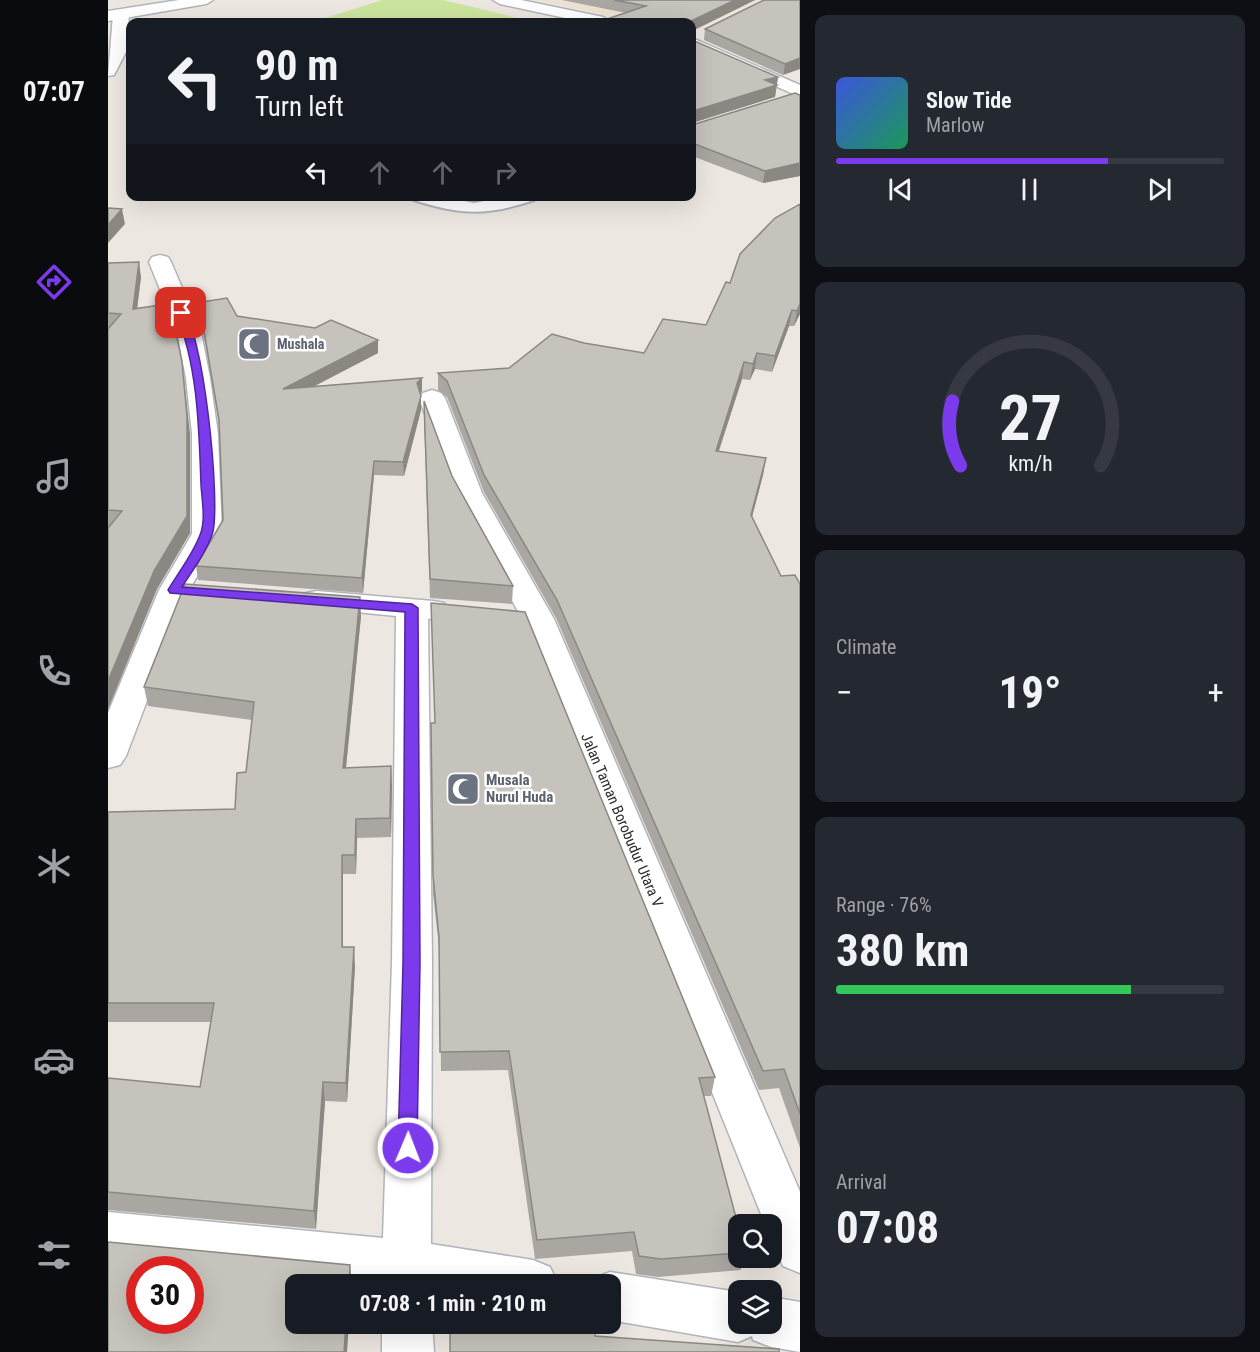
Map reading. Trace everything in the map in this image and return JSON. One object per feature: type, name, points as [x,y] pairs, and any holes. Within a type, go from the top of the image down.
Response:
[{"type":"street","points":[[108,71],[113,65],[115,16],[206,0]]},
{"type":"street","points":[[500,0],[584,18]]},
{"type":"street","points":[[696,42],[792,90]]},
{"type":"street","points":[[108,756],[174,590],[207,534],[205,434],[189,332],[160,262]]},
{"type":"street","name":"Jalan Taman Borobudur Utara V","points":[[432,398],[468,493],[521,618],[800,1250]]},
{"type":"street","points":[[174,590],[208,592]]},
{"type":"street","points":[[285,597],[458,612]]},
{"type":"street","points":[[108,1235],[405,1274],[412,963],[412,608]]},
{"type":"street","points":[[621,1298],[728,1315]]},
{"type":"street","points":[[782,1324],[800,1327]]},
{"type":"street","points":[[407,1334],[408,1352]]},
{"type":"lane","points":[[440,201],[477,210],[501,207],[516,201]]},
{"type":"shaded area","points":[[535,0],[760,0],[696,30],[696,18],[621,18]]},
{"type":"green space","points":[[382,0],[443,0],[518,18],[325,18]]},
{"type":"building","points":[[614,0],[735,0],[696,19],[610,18],[646,6]]},
{"type":"building","points":[[764,0],[800,0],[800,58],[785,64],[705,29]]},
{"type":"building","points":[[696,42],[778,77],[765,80],[777,85],[696,110]]},
{"type":"building","points":[[795,93],[800,95],[800,163],[765,171],[696,145],[696,124]]},
{"type":"building","points":[[800,204],[800,304],[797,311],[792,310],[775,356],[757,353],[753,364],[744,362],[716,451],[766,458],[751,515],[781,576],[795,575],[800,584],[800,1114],[784,1069],[763,1071],[557,600],[484,475],[447,381],[438,373],[509,368],[552,334],[584,343],[644,353],[663,319],[706,325],[726,282],[730,283],[740,254],[775,218]]},
{"type":"building","points":[[108,208],[122,209],[108,225]]},
{"type":"building","points":[[139,262],[133,309],[167,304],[173,317],[182,362],[187,417],[187,516],[154,571],[108,681],[108,528],[122,511],[108,510],[108,329],[121,314],[108,313],[108,263]]},
{"type":"building","points":[[227,298],[237,316],[315,328],[331,320],[378,340],[283,389],[422,378],[417,383],[421,396],[403,462],[374,461],[362,578],[196,566],[223,520],[219,420],[202,319],[195,303]]},
{"type":"building","points":[[424,401],[452,476],[513,586],[430,579]]},
{"type":"building","points":[[185,584],[360,597],[343,768],[391,766],[390,818],[356,819],[355,855],[342,855],[342,947],[354,947],[346,1083],[323,1082],[314,1211],[108,1192],[108,1078],[200,1087],[214,1003],[108,1003],[108,812],[235,809],[237,773],[246,772],[254,702],[144,687]]},
{"type":"building","points":[[431,603],[525,612],[715,1077],[699,1078],[735,1214],[728,1214],[728,1254],[661,1259],[639,1256],[634,1232],[537,1240],[509,1051],[440,1052],[439,937],[433,875],[431,723],[435,723]]},
{"type":"building","points":[[108,1242],[350,1265],[350,1274],[285,1274],[285,1334],[345,1334],[344,1352],[108,1352]]},
{"type":"building","points":[[450,1334],[595,1334],[595,1336],[779,1349],[779,1352],[450,1352]]},
{"type":"place","name":"Mushala","points":[[254,344]]},
{"type":"place","name":"Musala Nurul Huda","points":[[463,789]]},
{"type":"route","points":[[181,313],[189,332],[198,378],[205,434],[208,512],[207,534],[174,590],[412,608],[412,963],[408,1148]]}]
